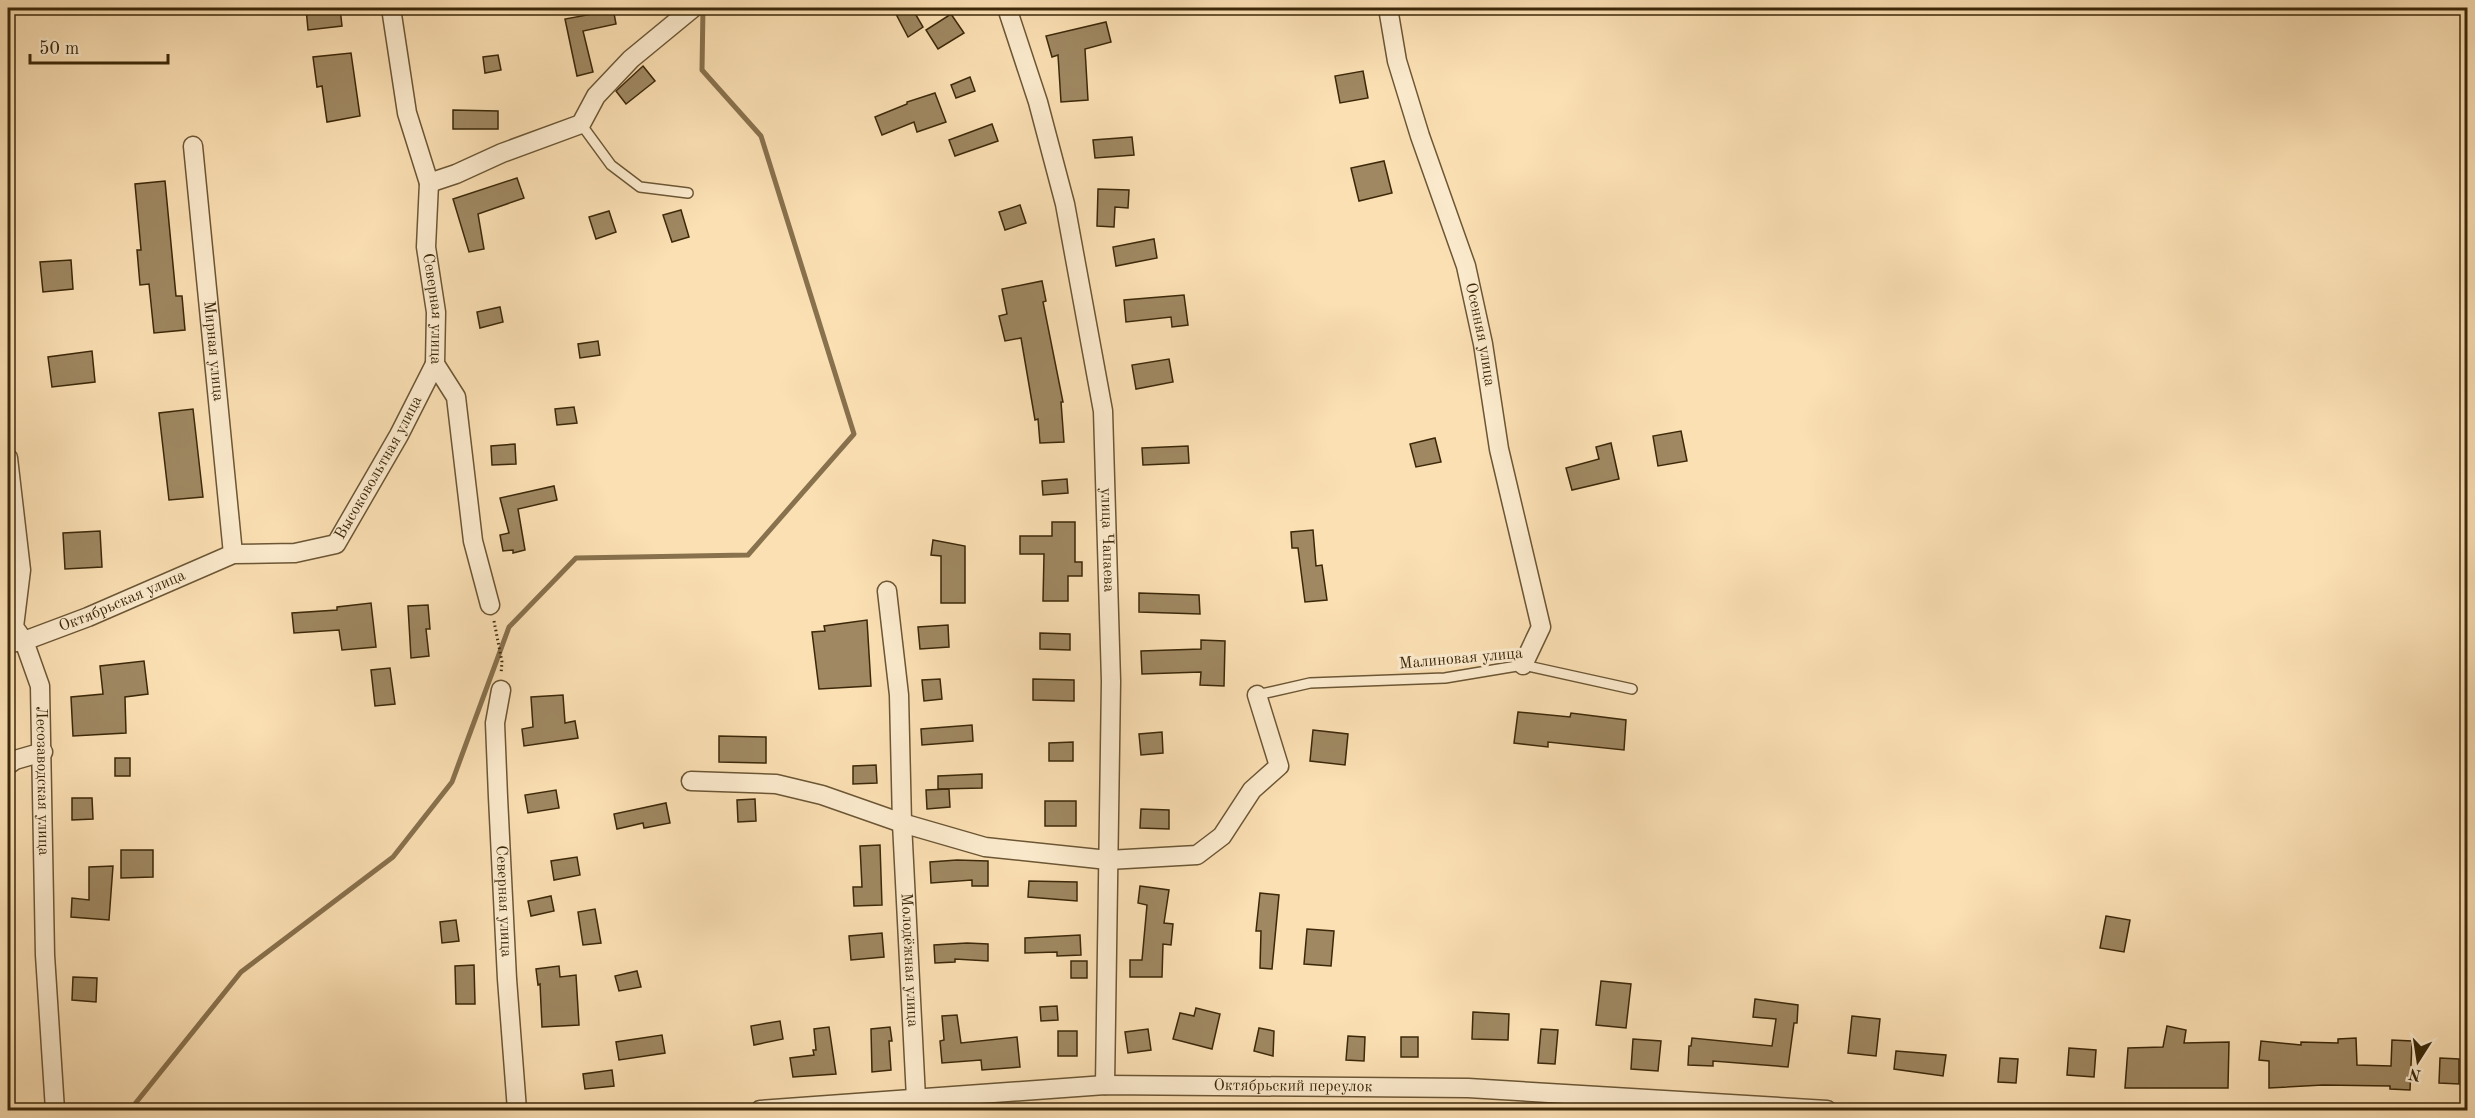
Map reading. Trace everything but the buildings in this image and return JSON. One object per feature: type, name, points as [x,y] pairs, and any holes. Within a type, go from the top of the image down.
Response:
[{"type":"street","name":"Северная улица","points":[[391,8],[407,113],[429,183],[426,247],[436,312],[435,364],[456,397],[473,541],[490,605]]},
{"type":"street","points":[[429,183],[581,124],[596,96],[631,59],[693,8]]},
{"type":"street","name":"улица Чапаева","points":[[1007,8],[1038,102],[1065,204],[1103,411],[1111,681],[1106,1085]]},
{"type":"street","name":"Осенняя улица","points":[[1388,8],[1397,61],[1420,136],[1466,266],[1484,344],[1499,449],[1541,627],[1523,665]]},
{"type":"street","name":"Мирная улица","points":[[193,146],[233,554]]},
{"type":"street","name":"Высоковольтная улица","points":[[233,554],[295,553],[336,544],[399,435],[435,364]]},
{"type":"street","name":"Лесозаводская улица","points":[[8,458],[21,570],[14,627],[16,642],[40,686],[45,955],[55,1110]]},
{"type":"street","name":"Октябрьская улица","points":[[16,642],[233,554]]},
{"type":"street","name":"Молодёжная улица","points":[[886,591],[899,695],[902,823],[916,1098]]},
{"type":"street","name":"Северная улица","points":[[501,690],[495,734],[507,979],[517,1110]]},
{"type":"street","points":[[691,781],[776,784],[822,795],[902,823],[985,847],[1108,860],[1197,855],[1222,836],[1252,790],[1279,766],[1257,695]]},
{"type":"street","points":[[8,765],[15,759],[43,752]]},
{"type":"street","name":"Октябрьский переулок","points":[[760,1110],[1106,1085],[1468,1088],[1827,1110]]},
{"type":"lane","points":[[581,124],[611,165],[640,187],[688,193]]},
{"type":"lane","name":"Малиновая улица","points":[[1257,695],[1310,683],[1445,678],[1523,665],[1632,689]]},
{"type":"path","points":[[495,625],[502,662]]},
{"type":"waterway","points":[[130,1110],[241,972],[393,857],[452,782],[509,627],[576,558],[748,555],[854,434],[761,136],[702,70],[703,8]]}]
